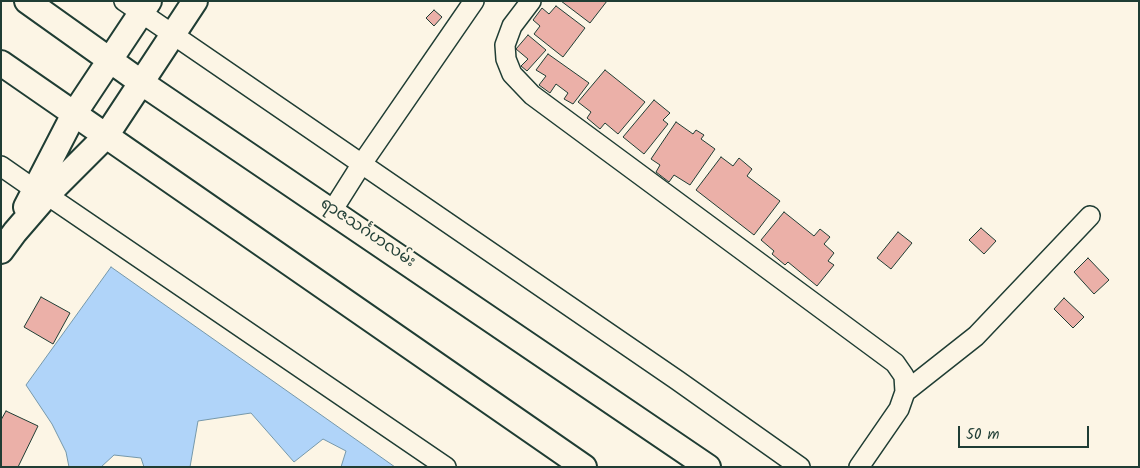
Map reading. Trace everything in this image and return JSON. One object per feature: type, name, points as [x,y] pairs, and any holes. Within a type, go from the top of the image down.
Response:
[{"type":"main road","name":"ရာဇသင်္ဂဟလမ်း","points":[[27,1],[142,83],[332,210],[708,467]]},
{"type":"main road","points":[[41,192],[106,136],[172,34],[196,1]]},
{"type":"main road","points":[[1,251],[41,192],[74,114],[110,59],[138,5]]},
{"type":"main road","points":[[1,63],[584,467]]},
{"type":"street","points":[[332,210],[474,1]]},
{"type":"street","points":[[531,1],[512,26],[505,45],[506,59],[512,74],[532,95],[895,363],[904,376],[905,392],[899,409],[859,467]]},
{"type":"street","points":[[138,5],[172,34],[677,380],[800,467]]},
{"type":"street","points":[[1,166],[446,467]]},
{"type":"street","points":[[905,392],[976,336],[1090,216]]},
{"type":"water","points":[[111,267],[395,467],[341,467],[346,451],[323,439],[294,462],[251,413],[198,421],[190,467],[144,467],[141,458],[114,455],[101,467],[69,467],[66,452],[52,424],[26,385]]},
{"type":"building","points":[[561,1],[607,1],[590,23]]},
{"type":"building","points":[[556,6],[585,28],[563,57],[534,34],[540,26],[533,20],[542,8],[549,14]]},
{"type":"building","points":[[434,10],[442,17],[434,26],[426,18]]},
{"type":"building","points":[[528,35],[546,50],[527,71],[521,66],[528,59],[516,49]]},
{"type":"building","points":[[548,54],[589,83],[573,104],[564,99],[568,93],[556,84],[550,93],[539,85],[546,76],[536,70]]},
{"type":"building","points":[[605,70],[645,102],[618,134],[605,123],[600,129],[587,118],[591,112],[578,102]]},
{"type":"building","points":[[654,100],[670,113],[663,120],[668,124],[644,154],[623,137]]},
{"type":"building","points":[[676,122],[693,134],[696,130],[704,135],[701,139],[715,149],[690,185],[674,175],[669,182],[656,172],[660,165],[651,159]]},
{"type":"building","points":[[721,157],[733,166],[739,158],[752,169],[747,176],[780,201],[754,235],[696,190]]},
{"type":"building","points":[[784,212],[814,236],[820,229],[830,237],[824,244],[834,253],[828,261],[834,265],[817,286],[788,262],[785,265],[772,254],[774,251],[761,240]]},
{"type":"building","points":[[981,228],[996,241],[984,254],[969,240]]},
{"type":"building","points":[[898,232],[912,243],[891,269],[877,258]]},
{"type":"building","points":[[1088,258],[1109,280],[1094,294],[1074,272]]},
{"type":"building","points":[[41,297],[70,313],[53,344],[24,327]]},
{"type":"building","points":[[1064,298],[1084,317],[1073,328],[1054,309]]},
{"type":"building","points":[[6,411],[38,426],[18,467],[1,467],[1,420]]}]
